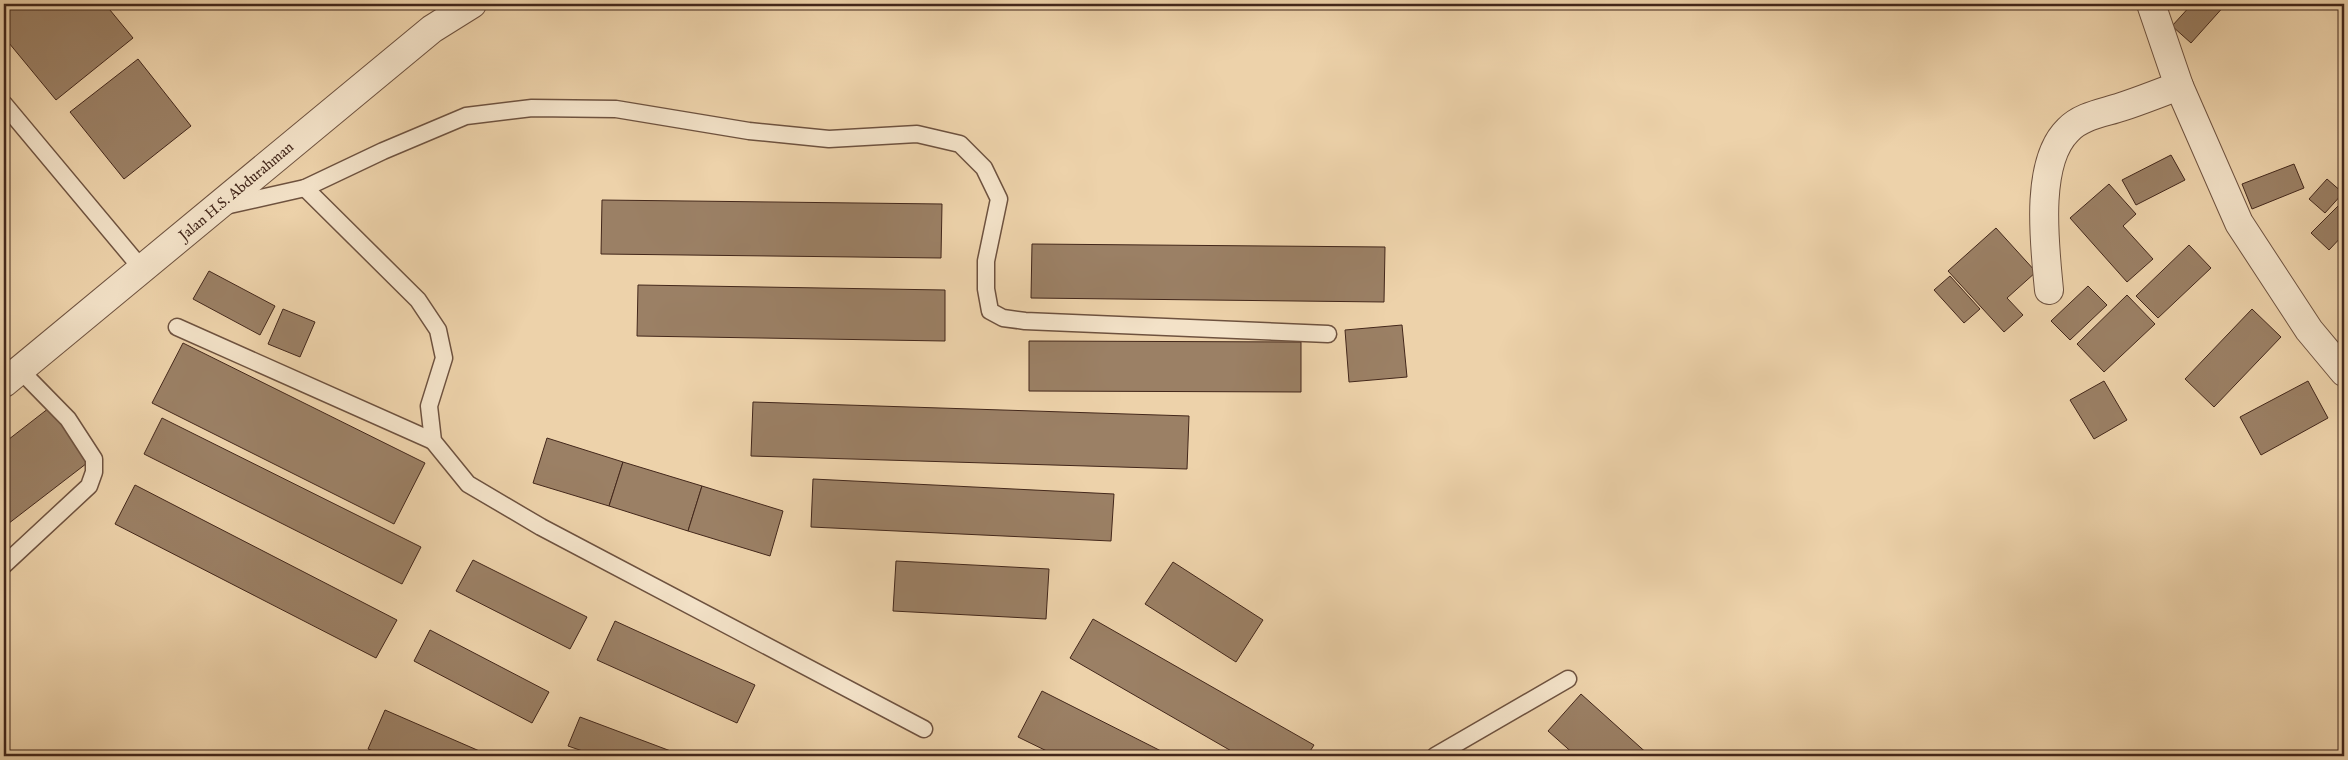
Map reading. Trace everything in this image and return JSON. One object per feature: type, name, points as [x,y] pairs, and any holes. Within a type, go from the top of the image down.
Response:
[{"type":"street","name":"Jalan H.S. Abdurahman","points":[[12,376],[432,29],[472,4]]},
{"type":"street","points":[[2151,4],[2178,86],[2239,223],[2309,330],[2344,372]]},
{"type":"street","points":[[2049,290],[2043,230],[2046,186],[2054,151],[2068,130],[2082,120],[2178,86]]},
{"type":"lane","points":[[4,104],[142,269]]},
{"type":"lane","points":[[215,208],[305,188],[383,151],[466,116],[532,108],[616,109],[749,131],[829,139],[917,134],[960,144],[984,168],[999,198],[986,261],[986,289],[990,311],[1003,318],[1025,321],[1328,334]]},
{"type":"lane","points":[[305,188],[418,300],[438,330],[444,358],[428,406],[433,441]]},
{"type":"lane","points":[[178,327],[433,441],[468,484],[533,522],[924,729]]},
{"type":"lane","points":[[4,565],[89,486],[94,472],[94,459],[68,419],[12,376]]},
{"type":"lane","points":[[1435,756],[1568,679]]},
{"type":"building","points":[[4,4],[105,4],[133,38],[56,100],[4,37]]},
{"type":"building","points":[[2192,4],[2226,4],[2191,43],[2172,26]]},
{"type":"building","points":[[138,59],[191,126],[124,179],[70,112]]},
{"type":"building","points":[[2171,155],[2185,180],[2136,205],[2122,180]]},
{"type":"building","points":[[2294,164],[2304,188],[2252,209],[2242,184]]},
{"type":"building","points":[[2327,179],[2343,193],[2325,213],[2309,199]]},
{"type":"building","points":[[2109,184],[2136,214],[2123,226],[2153,259],[2127,282],[2070,218]]},
{"type":"building","points":[[602,200],[942,204],[941,258],[601,254]]},
{"type":"building","points":[[2344,200],[2344,234],[2329,250],[2311,233]]},
{"type":"building","points":[[1996,228],[2036,272],[2007,298],[2023,315],[2004,332],[1948,271]]},
{"type":"building","points":[[1032,244],[1385,247],[1384,302],[1031,298]]},
{"type":"building","points":[[2189,245],[2211,268],[2158,318],[2136,296]]},
{"type":"building","points":[[209,271],[275,306],[260,335],[193,299]]},
{"type":"building","points":[[1950,276],[1980,309],[1964,323],[1934,290]]},
{"type":"building","points":[[638,285],[945,290],[945,341],[637,336]]},
{"type":"building","points":[[2088,286],[2107,305],[2070,340],[2051,321]]},
{"type":"building","points":[[2127,295],[2155,324],[2104,372],[2077,344]]},
{"type":"building","points":[[283,309],[315,322],[300,357],[268,344]]},
{"type":"building","points":[[2252,309],[2281,337],[2214,407],[2185,379]]},
{"type":"building","points":[[1402,325],[1407,377],[1349,382],[1345,330]]},
{"type":"building","points":[[1029,341],[1301,342],[1301,392],[1029,391]]},
{"type":"building","points":[[183,343],[425,463],[394,524],[152,403]]},
{"type":"building","points":[[2104,381],[2127,420],[2094,439],[2070,400]]},
{"type":"building","points":[[2308,381],[2328,418],[2261,455],[2240,417]]},
{"type":"building","points":[[753,402],[1189,416],[1187,469],[751,456]]},
{"type":"building","points":[[49,408],[91,460],[4,527],[4,443]]},
{"type":"building","points":[[162,418],[421,547],[402,584],[144,454]]},
{"type":"building","points":[[547,438],[623,462],[609,506],[533,483]]},
{"type":"building","points":[[623,462],[702,486],[688,531],[609,506]]},
{"type":"building","points":[[813,479],[1114,494],[1111,541],[811,527]]},
{"type":"building","points":[[135,485],[397,620],[376,658],[115,524]]},
{"type":"building","points":[[702,486],[783,511],[770,556],[688,531]]},
{"type":"building","points":[[473,560],[587,617],[570,649],[456,591]]},
{"type":"building","points":[[896,561],[1049,569],[1046,619],[893,611]]},
{"type":"building","points":[[1173,562],[1263,620],[1236,662],[1145,604]]},
{"type":"building","points":[[1093,619],[1314,745],[1307,756],[1240,756],[1070,658]]},
{"type":"building","points":[[615,621],[755,685],[737,723],[597,660]]},
{"type":"building","points":[[430,630],[549,692],[532,723],[414,661]]},
{"type":"building","points":[[1042,691],[1171,756],[1057,756],[1018,737]]},
{"type":"building","points":[[1581,694],[1650,756],[1576,756],[1548,731]]},
{"type":"building","points":[[385,710],[491,756],[386,756],[368,749]]},
{"type":"building","points":[[580,717],[684,756],[597,756],[568,746]]}]
